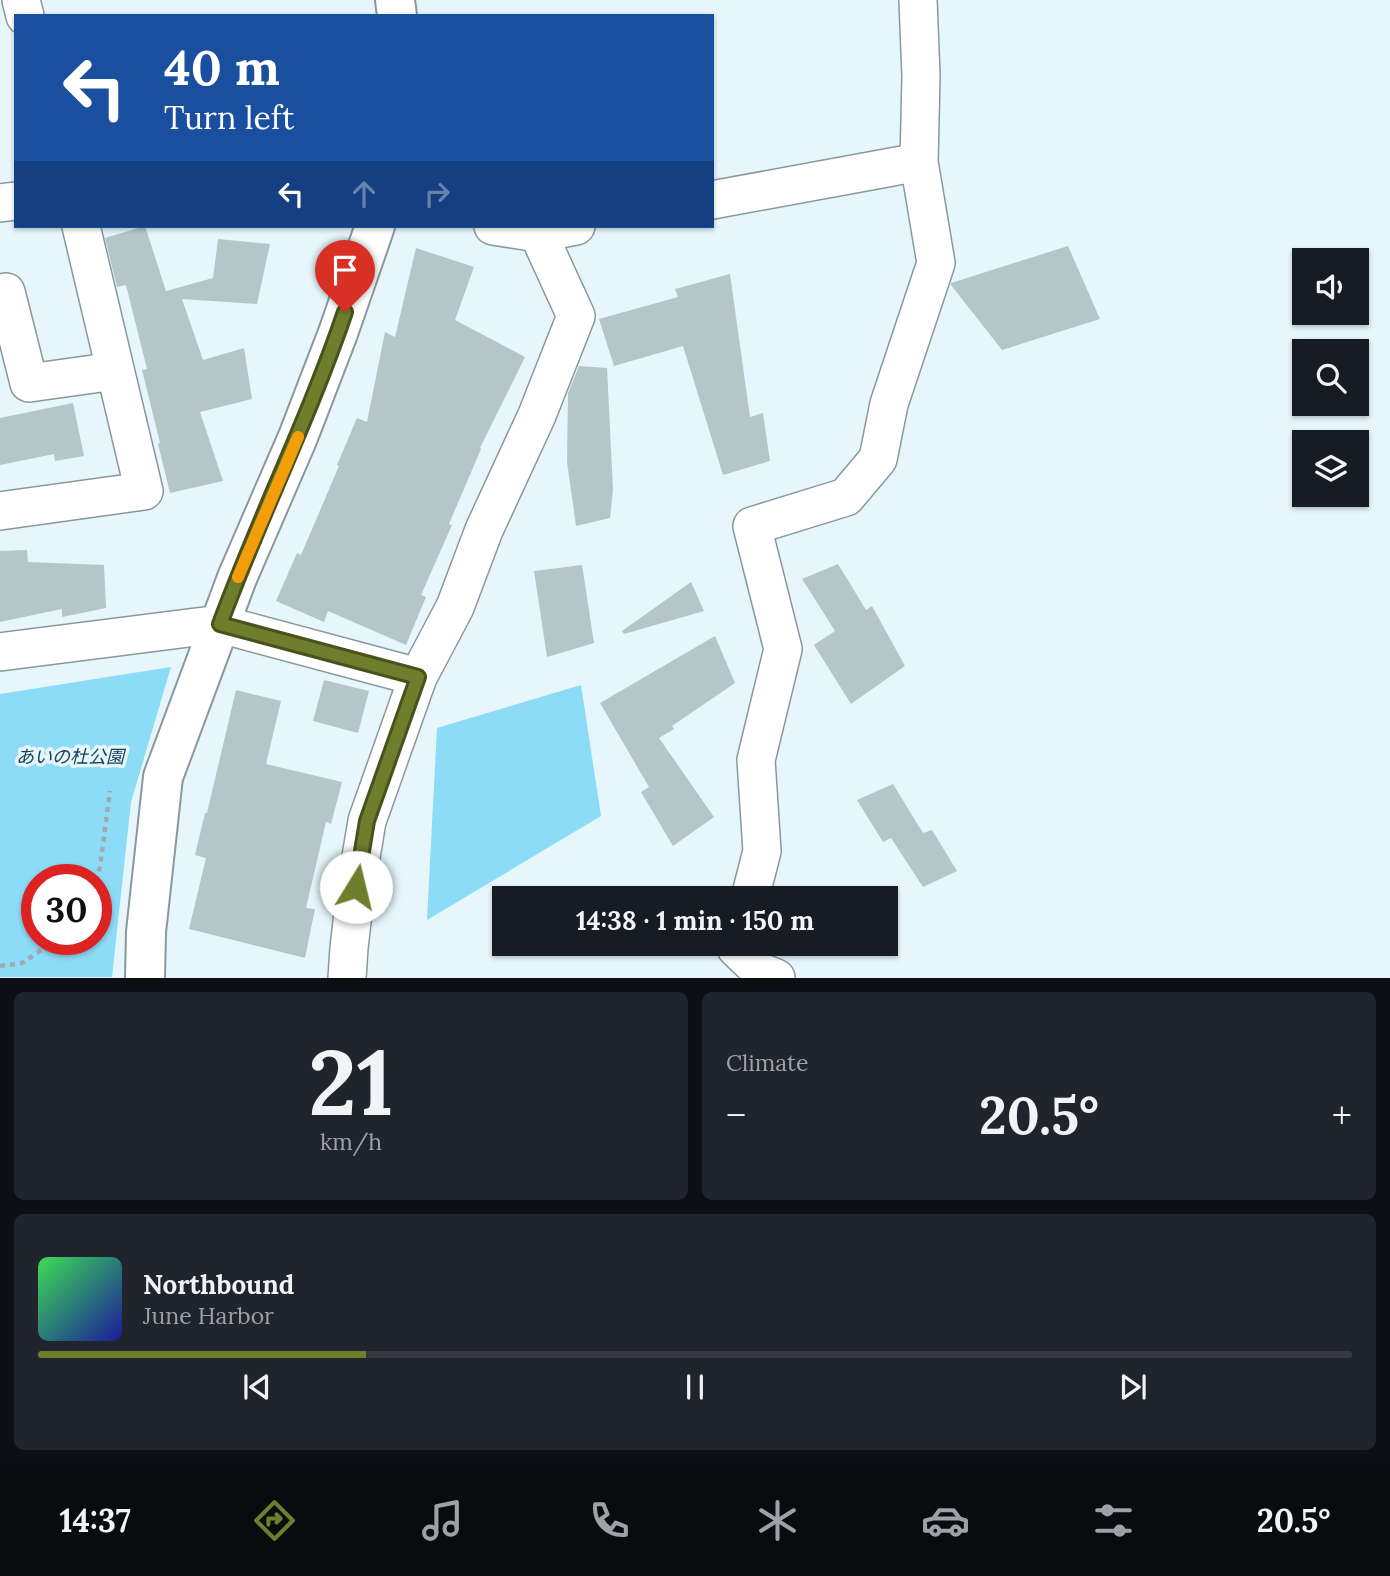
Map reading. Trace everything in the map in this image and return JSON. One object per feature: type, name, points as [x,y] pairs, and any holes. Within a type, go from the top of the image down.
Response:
[{"type":"street","points":[[753,886],[762,851],[756,760],[783,649],[752,526],[846,497],[878,459],[889,404],[936,263],[919,162],[921,75],[918,0]]},
{"type":"street","points":[[714,201],[919,162]]},
{"type":"street","points":[[0,512],[144,491],[81,228]]},
{"type":"street","points":[[145,978],[146,932],[163,776],[237,578],[303,424],[374,228]]},
{"type":"street","points":[[506,228],[538,233],[565,228]]},
{"type":"street","points":[[347,978],[356,887],[367,821],[418,677],[455,607],[484,530],[537,415],[576,316],[538,233]]},
{"type":"street","points":[[6,292],[29,383],[115,371]]},
{"type":"street","points":[[0,652],[220,624],[418,677]]},
{"type":"street","points":[[744,956],[761,972],[776,978]]},
{"type":"path","points":[[100,864],[110,791]]},
{"type":"path","points":[[0,966],[22,963],[34,955]]},
{"type":"green space","name":"あいの杜公園","points":[[171,667],[131,802],[112,977],[0,977],[0,694]]},
{"type":"green space","points":[[581,685],[601,816],[427,920],[437,728]]},
{"type":"building","points":[[146,228],[166,291],[213,278],[218,239],[270,244],[257,304],[182,299],[203,360],[244,348],[252,399],[200,412],[223,481],[170,493],[142,370],[147,369],[126,285],[117,287],[105,238]]},
{"type":"building","points":[[1068,246],[1100,319],[1002,350],[951,285],[951,283]]},
{"type":"building","points":[[416,248],[474,267],[455,320],[525,357],[480,448],[449,524],[452,525],[421,595],[426,597],[406,645],[328,611],[324,622],[276,601],[297,553],[301,555],[357,418],[367,422],[385,332],[395,337]]},
{"type":"building","points":[[730,274],[750,417],[763,413],[770,461],[723,475],[683,346],[614,366],[599,319],[678,297],[675,289]]},
{"type":"building","points":[[579,366],[607,368],[613,490],[610,518],[576,526],[567,462],[568,393]]},
{"type":"building","points":[[73,403],[84,456],[55,461],[54,454],[0,465],[0,418]]},
{"type":"building","points":[[27,550],[28,562],[104,565],[106,608],[62,617],[62,609],[0,622],[0,551]]},
{"type":"building","points":[[838,564],[866,610],[872,606],[905,666],[851,704],[814,645],[835,631],[802,579]]},
{"type":"building","points":[[582,565],[594,643],[547,657],[534,571]]},
{"type":"building","points":[[691,582],[704,611],[624,634],[622,631]]},
{"type":"building","points":[[715,636],[735,683],[659,738],[714,817],[673,846],[641,792],[649,787],[600,703]]},
{"type":"building","points":[[324,680],[369,691],[358,733],[313,721]]},
{"type":"building","points":[[236,690],[281,701],[266,764],[342,782],[331,824],[326,822],[306,908],[315,909],[305,958],[189,929],[206,858],[195,855]]},
{"type":"building","points":[[893,784],[923,833],[932,830],[957,871],[923,887],[891,838],[883,842],[857,800]]},
{"type":"slow traffic","points":[[238,577],[298,437]]},
{"type":"route","points":[[345,312],[298,437],[220,624],[418,677],[367,821],[356,887]]}]
